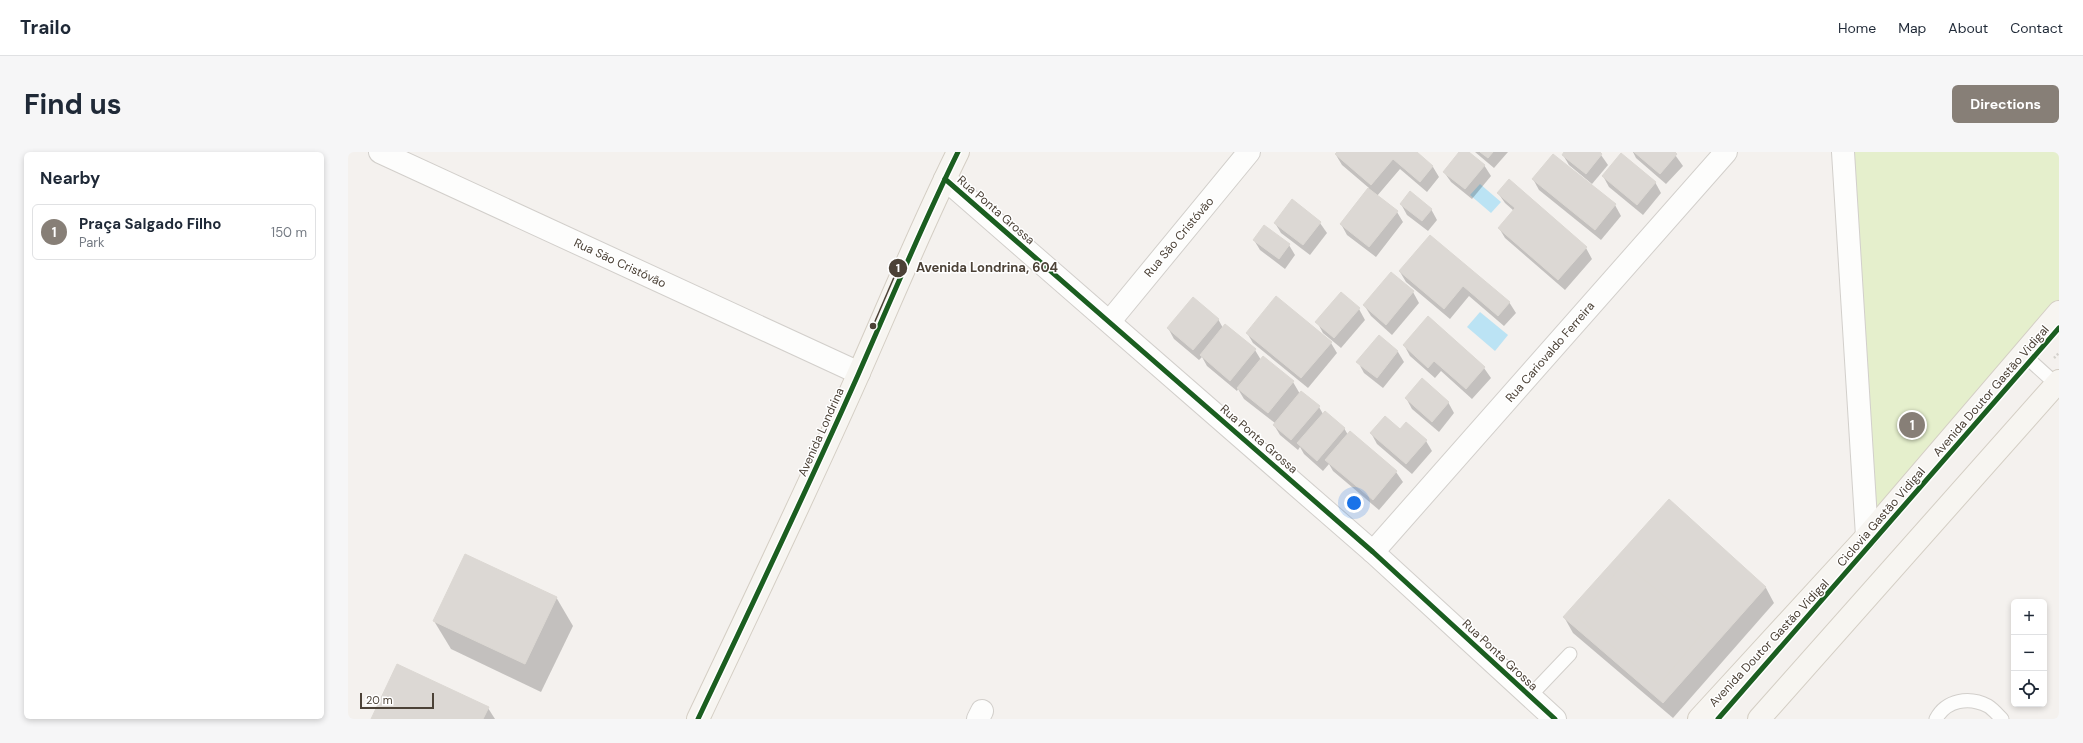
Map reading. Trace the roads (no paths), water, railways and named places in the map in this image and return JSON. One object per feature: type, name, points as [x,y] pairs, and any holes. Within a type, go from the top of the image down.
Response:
[{"type":"main road","name":"Avenida Londrina","points":[[698,719],[786,534],[859,373],[878,325],[958,152]]},
{"type":"main road","name":"Avenida Doutor Gastão Vidigal","points":[[1699,719],[1868,536],[2059,312]]},
{"type":"main road","points":[[1759,719],[2057,382]]},
{"type":"street","name":"Rua São Cristóvão","points":[[380,152],[859,373]]},
{"type":"street","name":"Rua São Cristóvão","points":[[1110,322],[1249,152]]},
{"type":"street","name":"Rua Cariovaldo Ferreira","points":[[1373,552],[1726,152]]},
{"type":"street","points":[[1843,152],[1868,536]]},
{"type":"street","name":"Rua Ponta Grossa","points":[[945,179],[1373,552],[1555,719]]},
{"type":"lane","points":[[2023,354],[2057,382]]},
{"type":"lane","points":[[1530,696],[1570,654]]},
{"type":"lane","points":[[1936,719],[1938,714],[1954,701],[1968,700],[1988,706],[2002,719]]},
{"type":"water","points":[[1480,184],[1501,202],[1491,213],[1470,195]]},
{"type":"water","points":[[1480,312],[1508,335],[1495,351],[1467,327]]},
{"type":"place","name":"Avenida Londrina, 604","points":[[873,326]]},
{"type":"place","name":"Praça Salgado Filho","points":[[1912,425]]}]
